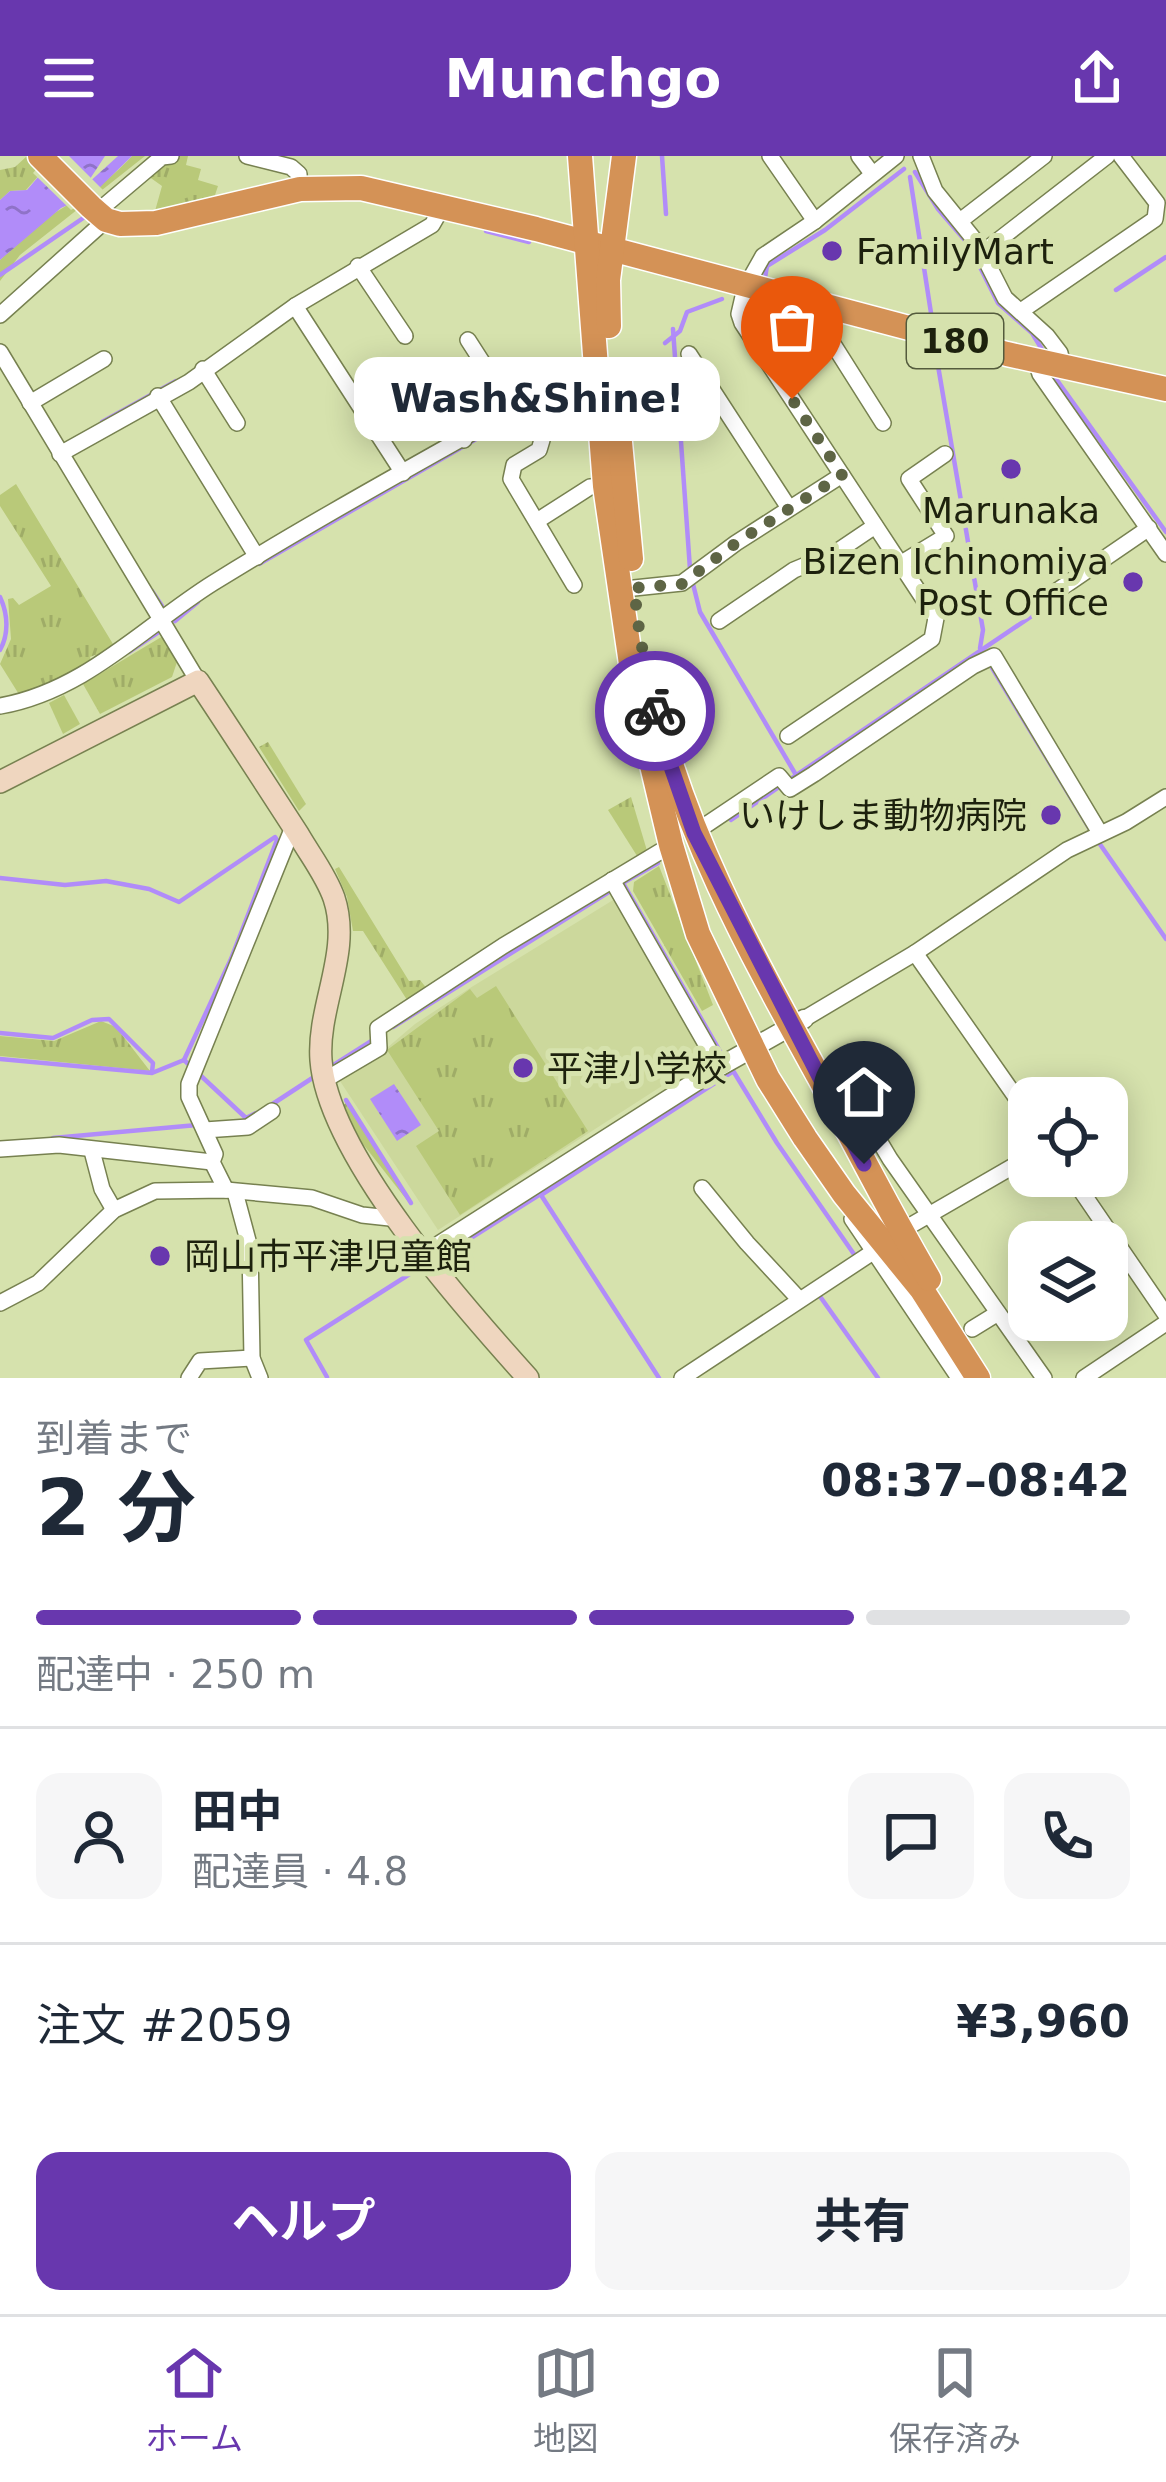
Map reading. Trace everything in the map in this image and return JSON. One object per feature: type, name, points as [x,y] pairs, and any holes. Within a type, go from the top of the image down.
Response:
[{"type":"highway","points":[[40,156],[98,213]]},
{"type":"highway","points":[[580,156],[605,486],[644,746],[732,1060],[768,1079],[844,1194],[922,1290],[978,1378]]},
{"type":"highway","points":[[624,156],[611,251],[610,345],[640,637],[662,741],[694,833],[797,1023],[822,1082],[885,1204],[990,1378]]},
{"type":"highway","points":[[541,230],[571,213],[581,183]]},
{"type":"highway","name":"180","points":[[98,213],[120,224],[155,223],[301,189],[361,188],[541,230],[746,288],[1036,361],[1166,389]]},
{"type":"highway","points":[[621,197],[641,260]]},
{"type":"main road","points":[[0,782],[198,681],[334,899],[336,966],[320,1040],[322,1074],[347,1137],[424,1256],[528,1378]]},
{"type":"street","points":[[0,315],[98,213],[163,157],[171,156]]},
{"type":"street","points":[[247,156],[291,167],[299,174],[301,189]]},
{"type":"street","points":[[770,156],[815,221]]},
{"type":"street","points":[[860,156],[871,172]]},
{"type":"street","points":[[788,736],[932,639],[936,618],[739,314],[763,256],[895,156]]},
{"type":"street","points":[[922,156],[935,191],[982,253],[1005,298],[1047,336],[1060,352],[1063,367]]},
{"type":"street","points":[[960,221],[1044,156]]},
{"type":"street","points":[[982,253],[1108,156]]},
{"type":"street","points":[[1021,311],[1155,219],[1156,203],[1121,156]]},
{"type":"street","points":[[65,451],[188,382],[358,266],[432,225],[443,206]]},
{"type":"street","points":[[358,266],[405,336]]},
{"type":"street","points":[[819,305],[816,317],[883,423]]},
{"type":"street","points":[[296,306],[403,473]]},
{"type":"street","points":[[468,340],[542,440],[539,450],[514,465],[511,479],[574,585]]},
{"type":"street","points":[[0,352],[65,451],[198,681]]},
{"type":"street","points":[[688,354],[789,508]]},
{"type":"street","points":[[30,403],[104,358]]},
{"type":"street","points":[[1036,361],[1040,374],[1166,554]]},
{"type":"street","points":[[203,369],[238,423]]},
{"type":"street","points":[[425,378],[464,440]]},
{"type":"street","points":[[0,706],[47,694],[135,643],[207,586],[517,408],[550,393],[599,395]]},
{"type":"street","points":[[158,397],[257,556]]},
{"type":"street","points":[[900,564],[946,536],[909,479],[945,454]]},
{"type":"street","points":[[634,588],[682,584],[842,475]]},
{"type":"street","points":[[537,521],[590,487],[605,486]]},
{"type":"street","points":[[719,621],[794,570],[835,553],[875,526]]},
{"type":"street","points":[[1054,593],[1149,528]]},
{"type":"street","points":[[694,833],[779,776],[790,789],[994,656],[1096,835]]},
{"type":"street","points":[[424,1256],[732,1060],[915,953],[1096,835],[1166,797]]},
{"type":"street","points":[[212,1162],[215,1154],[189,1097],[194,1070],[295,830]]},
{"type":"street","points":[[322,1074],[371,1056],[380,1048],[378,1028],[502,946],[615,885],[670,845]]},
{"type":"street","points":[[615,885],[732,1060]]},
{"type":"street","points":[[915,953],[1008,1086]]},
{"type":"street","points":[[822,1082],[839,1073],[890,1159],[1044,1378]]},
{"type":"street","points":[[203,1126],[248,1127],[272,1111]]},
{"type":"street","points":[[0,1149],[58,1145],[212,1162]]},
{"type":"street","points":[[92,1151],[102,1189],[114,1210]]},
{"type":"street","points":[[212,1162],[231,1191],[250,1248],[252,1358],[260,1378]]},
{"type":"street","points":[[908,1227],[1008,1169]]},
{"type":"street","points":[[702,1188],[746,1244],[798,1298]]},
{"type":"street","points":[[0,1303],[38,1283],[114,1210],[155,1191],[312,1198],[362,1215],[400,1220]]},
{"type":"street","points":[[344,1207],[381,1192]]},
{"type":"street","points":[[844,1194],[867,1255],[945,1346],[958,1378]]},
{"type":"street","points":[[1084,1378],[1166,1319],[1085,1197]]},
{"type":"street","points":[[682,1378],[867,1255]]},
{"type":"street","points":[[973,1329],[998,1313]]},
{"type":"street","points":[[189,1378],[200,1361],[252,1358]]},
{"type":"shaded area","name":"平津小学校","points":[[618,897],[707,1057],[438,1230],[338,1078],[374,1059],[415,1024],[470,988]]},
{"type":"green space","points":[[27,156],[56,156],[26,190],[10,191],[0,200],[0,170],[15,167]]},
{"type":"green space","points":[[132,156],[145,156],[20,255],[0,281],[0,260],[14,246],[44,220],[106,181]]},
{"type":"green space","points":[[179,156],[188,156],[186,165],[201,169],[198,180],[218,186],[214,198],[155,211],[162,186],[148,176]]},
{"type":"green space","points":[[16,484],[116,649],[98,660],[95,655],[90,657],[92,663],[45,690],[20,696],[0,664],[11,639],[8,599],[19,605],[51,586],[0,506],[0,495]]},
{"type":"green space","points":[[163,636],[177,662],[172,677],[100,714],[83,684]]},
{"type":"green space","points":[[64,695],[80,724],[63,734],[49,703]]},
{"type":"green space","points":[[268,742],[306,804],[299,811],[259,747]]},
{"type":"green space","points":[[631,797],[648,854],[639,859],[608,810]]},
{"type":"green space","points":[[659,866],[713,1005],[702,1011],[633,891],[634,882]]},
{"type":"green space","points":[[339,867],[409,981],[420,980],[428,990],[409,1003],[363,931],[353,931],[347,897],[335,869]]},
{"type":"green space","points":[[496,986],[588,1131],[460,1215],[416,1146],[439,1131],[387,1050],[470,989],[477,998]]},
{"type":"green space","points":[[101,1021],[116,1027],[150,1071],[0,1056],[0,1036],[54,1041]]},
{"type":"green space","points":[[346,1103],[410,1204],[359,1139],[342,1106]]},
{"type":"water","points":[[56,156],[105,156],[86,185],[118,156],[132,156],[94,193],[61,208],[0,260],[0,200],[10,191],[27,190]]},
{"type":"water","points":[[394,1084],[421,1125],[397,1141],[370,1099]]},
{"type":"pier","points":[[48,156],[69,156],[104,191],[71,210],[33,173]]},
{"type":"waterway","points":[[662,156],[666,214]]},
{"type":"waterway","points":[[765,278],[767,266],[825,230],[904,169]]},
{"type":"waterway","points":[[915,172],[969,245],[998,303],[1032,333],[1043,351]]},
{"type":"waterway","points":[[910,177],[933,326]]},
{"type":"waterway","points":[[0,275],[89,214]]},
{"type":"waterway","points":[[486,231],[529,242]]},
{"type":"waterway","points":[[1116,290],[1166,257]]},
{"type":"waterway","points":[[665,343],[680,331],[687,312],[722,299]]},
{"type":"waterway","points":[[673,329],[690,569]]},
{"type":"waterway","points":[[935,348],[983,630],[980,648],[1091,831]]},
{"type":"waterway","points":[[1054,376],[1166,532]]},
{"type":"waterway","points":[[572,384],[579,380]]},
{"type":"waterway","points":[[102,422],[176,381]]},
{"type":"waterway","points":[[259,564],[504,423]]},
{"type":"waterway","points":[[692,580],[700,612],[796,775]]},
{"type":"waterway","points":[[152,591],[162,606]]},
{"type":"waterway","points":[[0,597],[6,624],[0,650]]},
{"type":"waterway","points":[[789,780],[1057,599]]},
{"type":"waterway","points":[[175,621],[198,602]]},
{"type":"waterway","points":[[129,652],[162,630]]},
{"type":"waterway","points":[[731,820],[779,787]]},
{"type":"waterway","points":[[0,878],[65,885],[106,881],[149,889],[179,902],[275,837],[277,840],[231,959],[184,1060],[152,1073],[0,1059]]},
{"type":"waterway","points":[[1097,840],[1166,939]]},
{"type":"waterway","points":[[621,884],[658,863]]},
{"type":"waterway","points":[[623,883],[725,1060]]},
{"type":"waterway","points":[[393,1027],[612,890]]},
{"type":"waterway","points":[[0,1033],[53,1038],[92,1020],[109,1019],[153,1063],[152,1072]]},
{"type":"waterway","points":[[332,1066],[373,1040]]},
{"type":"waterway","points":[[184,1060],[246,1118],[256,1113]]},
{"type":"waterway","points":[[732,1069],[858,1260]]},
{"type":"waterway","points":[[659,1378],[541,1195],[732,1072]]},
{"type":"waterway","points":[[271,1105],[317,1075]]},
{"type":"waterway","points":[[346,1100],[411,1203]]},
{"type":"waterway","points":[[53,1138],[197,1125]]},
{"type":"waterway","points":[[463,1243],[539,1195]]},
{"type":"waterway","points":[[327,1377],[306,1340],[416,1270]]},
{"type":"waterway","points":[[819,1295],[878,1378]]},
{"type":"way so far","points":[[655,711],[634,588],[682,584],[842,475],[792,399]]},
{"type":"place","name":"FamilyMart","points":[[832,251]]},
{"type":"place","name":"Wash&Shine!","points":[[792,399]]},
{"type":"place","name":"Marunaka","points":[[1011,469]]},
{"type":"place","name":"Bizen Ichinomiya Post Office","points":[[1133,582]]},
{"type":"place","name":"いけしま動物病院","points":[[1051,815]]},
{"type":"place","name":"平津小学校","points":[[523,1068]]},
{"type":"place","name":"岡山市平津児童館","points":[[160,1256]]},
{"type":"route","points":[[655,711],[694,833],[864,1164]]}]
